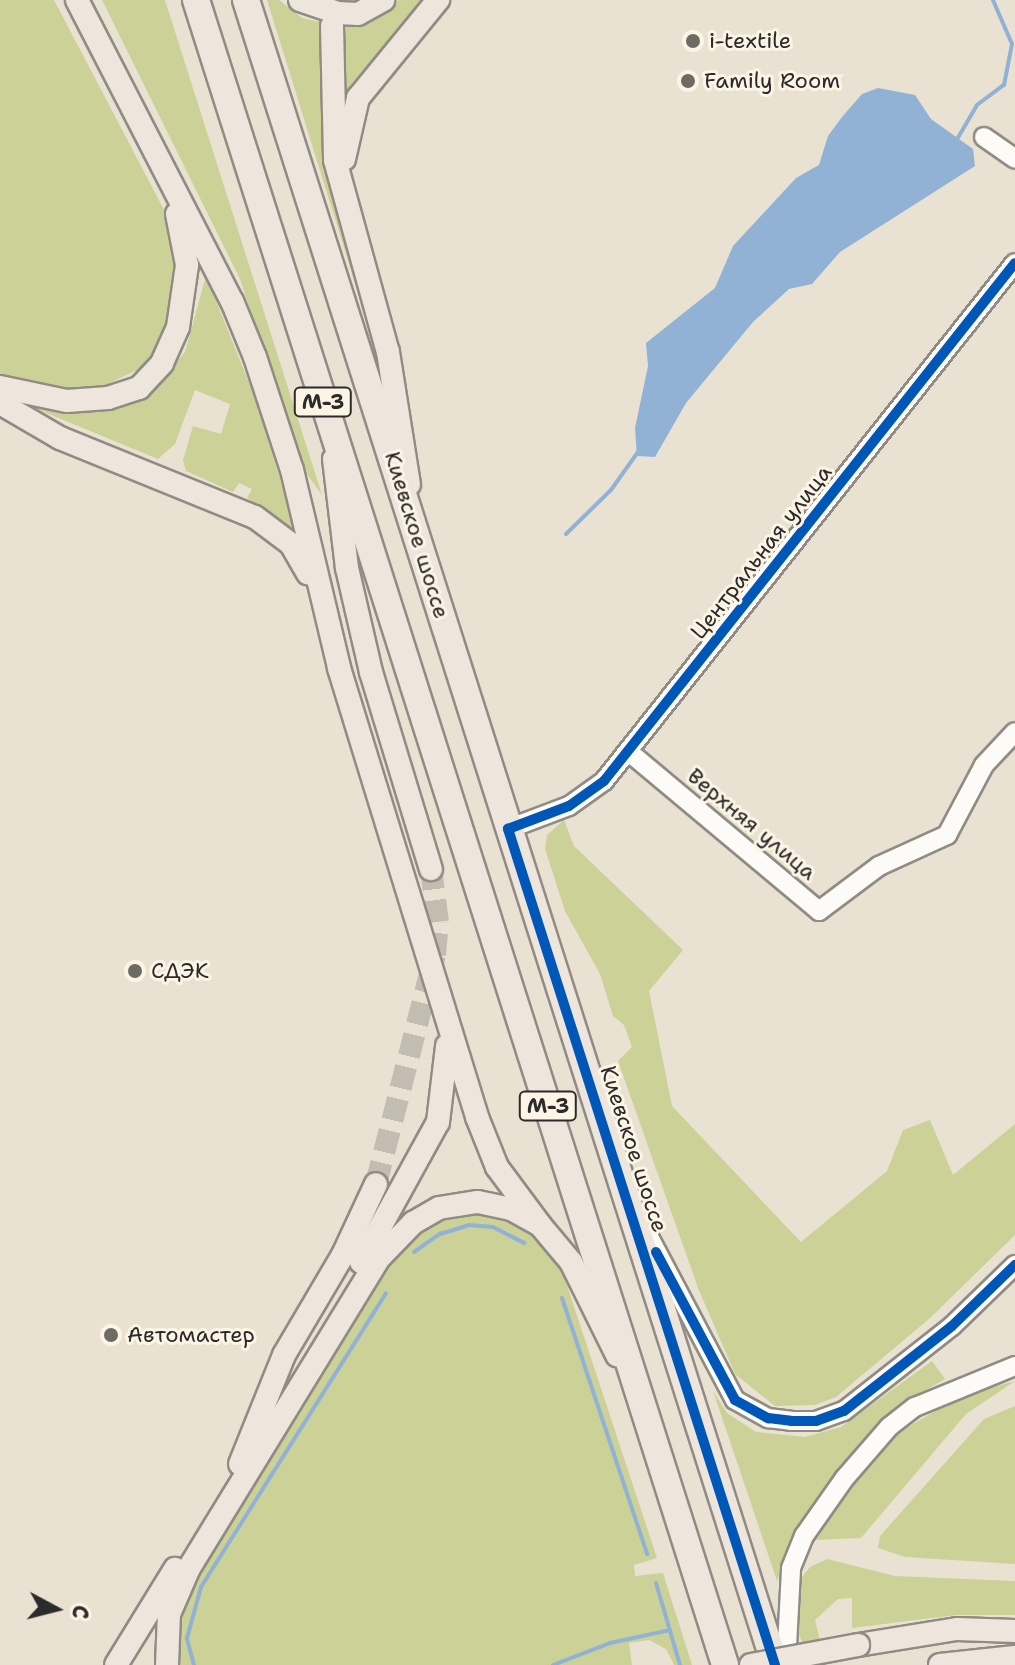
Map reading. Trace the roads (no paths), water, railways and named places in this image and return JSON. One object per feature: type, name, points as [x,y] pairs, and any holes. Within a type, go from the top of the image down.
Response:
[{"type":"highway","name":"М-3","points":[[196,0],[725,1665]]},
{"type":"highway","name":"Киевское шоссе","points":[[246,0],[416,526],[508,829],[629,1199],[775,1665]]},
{"type":"main road","points":[[77,0],[168,185],[218,273],[255,357],[292,470],[320,601],[445,1013],[497,1167],[576,1269],[644,1410]]},
{"type":"main road","points":[[300,0],[326,11],[358,14],[383,0]]},
{"type":"main road","points":[[349,216],[344,161],[358,98],[438,0]]},
{"type":"main road","points":[[332,26],[335,160],[388,352],[416,526]]},
{"type":"main road","points":[[0,387],[67,401],[108,398],[139,388],[162,363],[178,327],[187,265],[168,185]]},
{"type":"main road","points":[[0,403],[60,438],[255,517],[291,544],[320,601]]},
{"type":"main road","points":[[329,418],[347,568],[367,657],[431,869]]},
{"type":"main road","points":[[116,1665],[388,1217],[438,1122],[447,1077],[445,1013]]},
{"type":"main road","points":[[240,1464],[284,1355],[343,1255],[376,1184]]},
{"type":"main road","points":[[167,1665],[167,1623],[181,1583],[385,1251],[421,1217],[458,1203],[501,1206],[540,1225]]},
{"type":"main road","points":[[751,1665],[957,1629],[1015,1631]]},
{"type":"main road","points":[[940,1665],[1015,1657]]},
{"type":"street","points":[[984,137],[1015,159]]},
{"type":"street","name":"Центральная улица","points":[[508,829],[569,806],[604,781],[1015,263]]},
{"type":"street","name":"Верхняя улица","points":[[629,752],[819,911],[879,866],[947,835],[984,765],[1015,732]]},
{"type":"street","points":[[629,1199],[721,1379],[735,1400],[768,1418],[816,1421],[844,1411],[952,1326],[1015,1265]]},
{"type":"street","points":[[786,1665],[791,1568],[804,1536],[844,1479],[908,1412],[952,1388],[1015,1366]]},
{"type":"water","points":[[878,88],[915,95],[931,119],[973,149],[975,166],[840,252],[812,284],[789,289],[753,322],[686,403],[655,457],[637,456],[635,428],[648,366],[646,343],[715,288],[733,246],[796,178],[819,165],[828,136],[842,117],[862,94]]},
{"type":"waterway","points":[[956,141],[977,105],[1004,85],[1012,44],[993,0]]},
{"type":"waterway","points":[[566,534],[611,490],[638,452]]},
{"type":"waterway","points":[[414,1252],[440,1234],[469,1225],[493,1227],[524,1243]]},
{"type":"waterway","points":[[194,1665],[187,1638],[201,1587],[386,1293]]},
{"type":"waterway","points":[[562,1298],[647,1554]]},
{"type":"waterway","points":[[656,1583],[680,1665]]},
{"type":"waterway","points":[[553,1665],[610,1643],[670,1630]]},
{"type":"tunnel","points":[[376,1184],[435,955],[438,922],[431,869]]},
{"type":"place","name":"i-textile","points":[[693,41]]},
{"type":"place","name":"Family Room","points":[[688,81]]},
{"type":"place","name":"СДЭК","points":[[135,971]]},
{"type":"place","name":"Автомастер","points":[[111,1335]]}]
